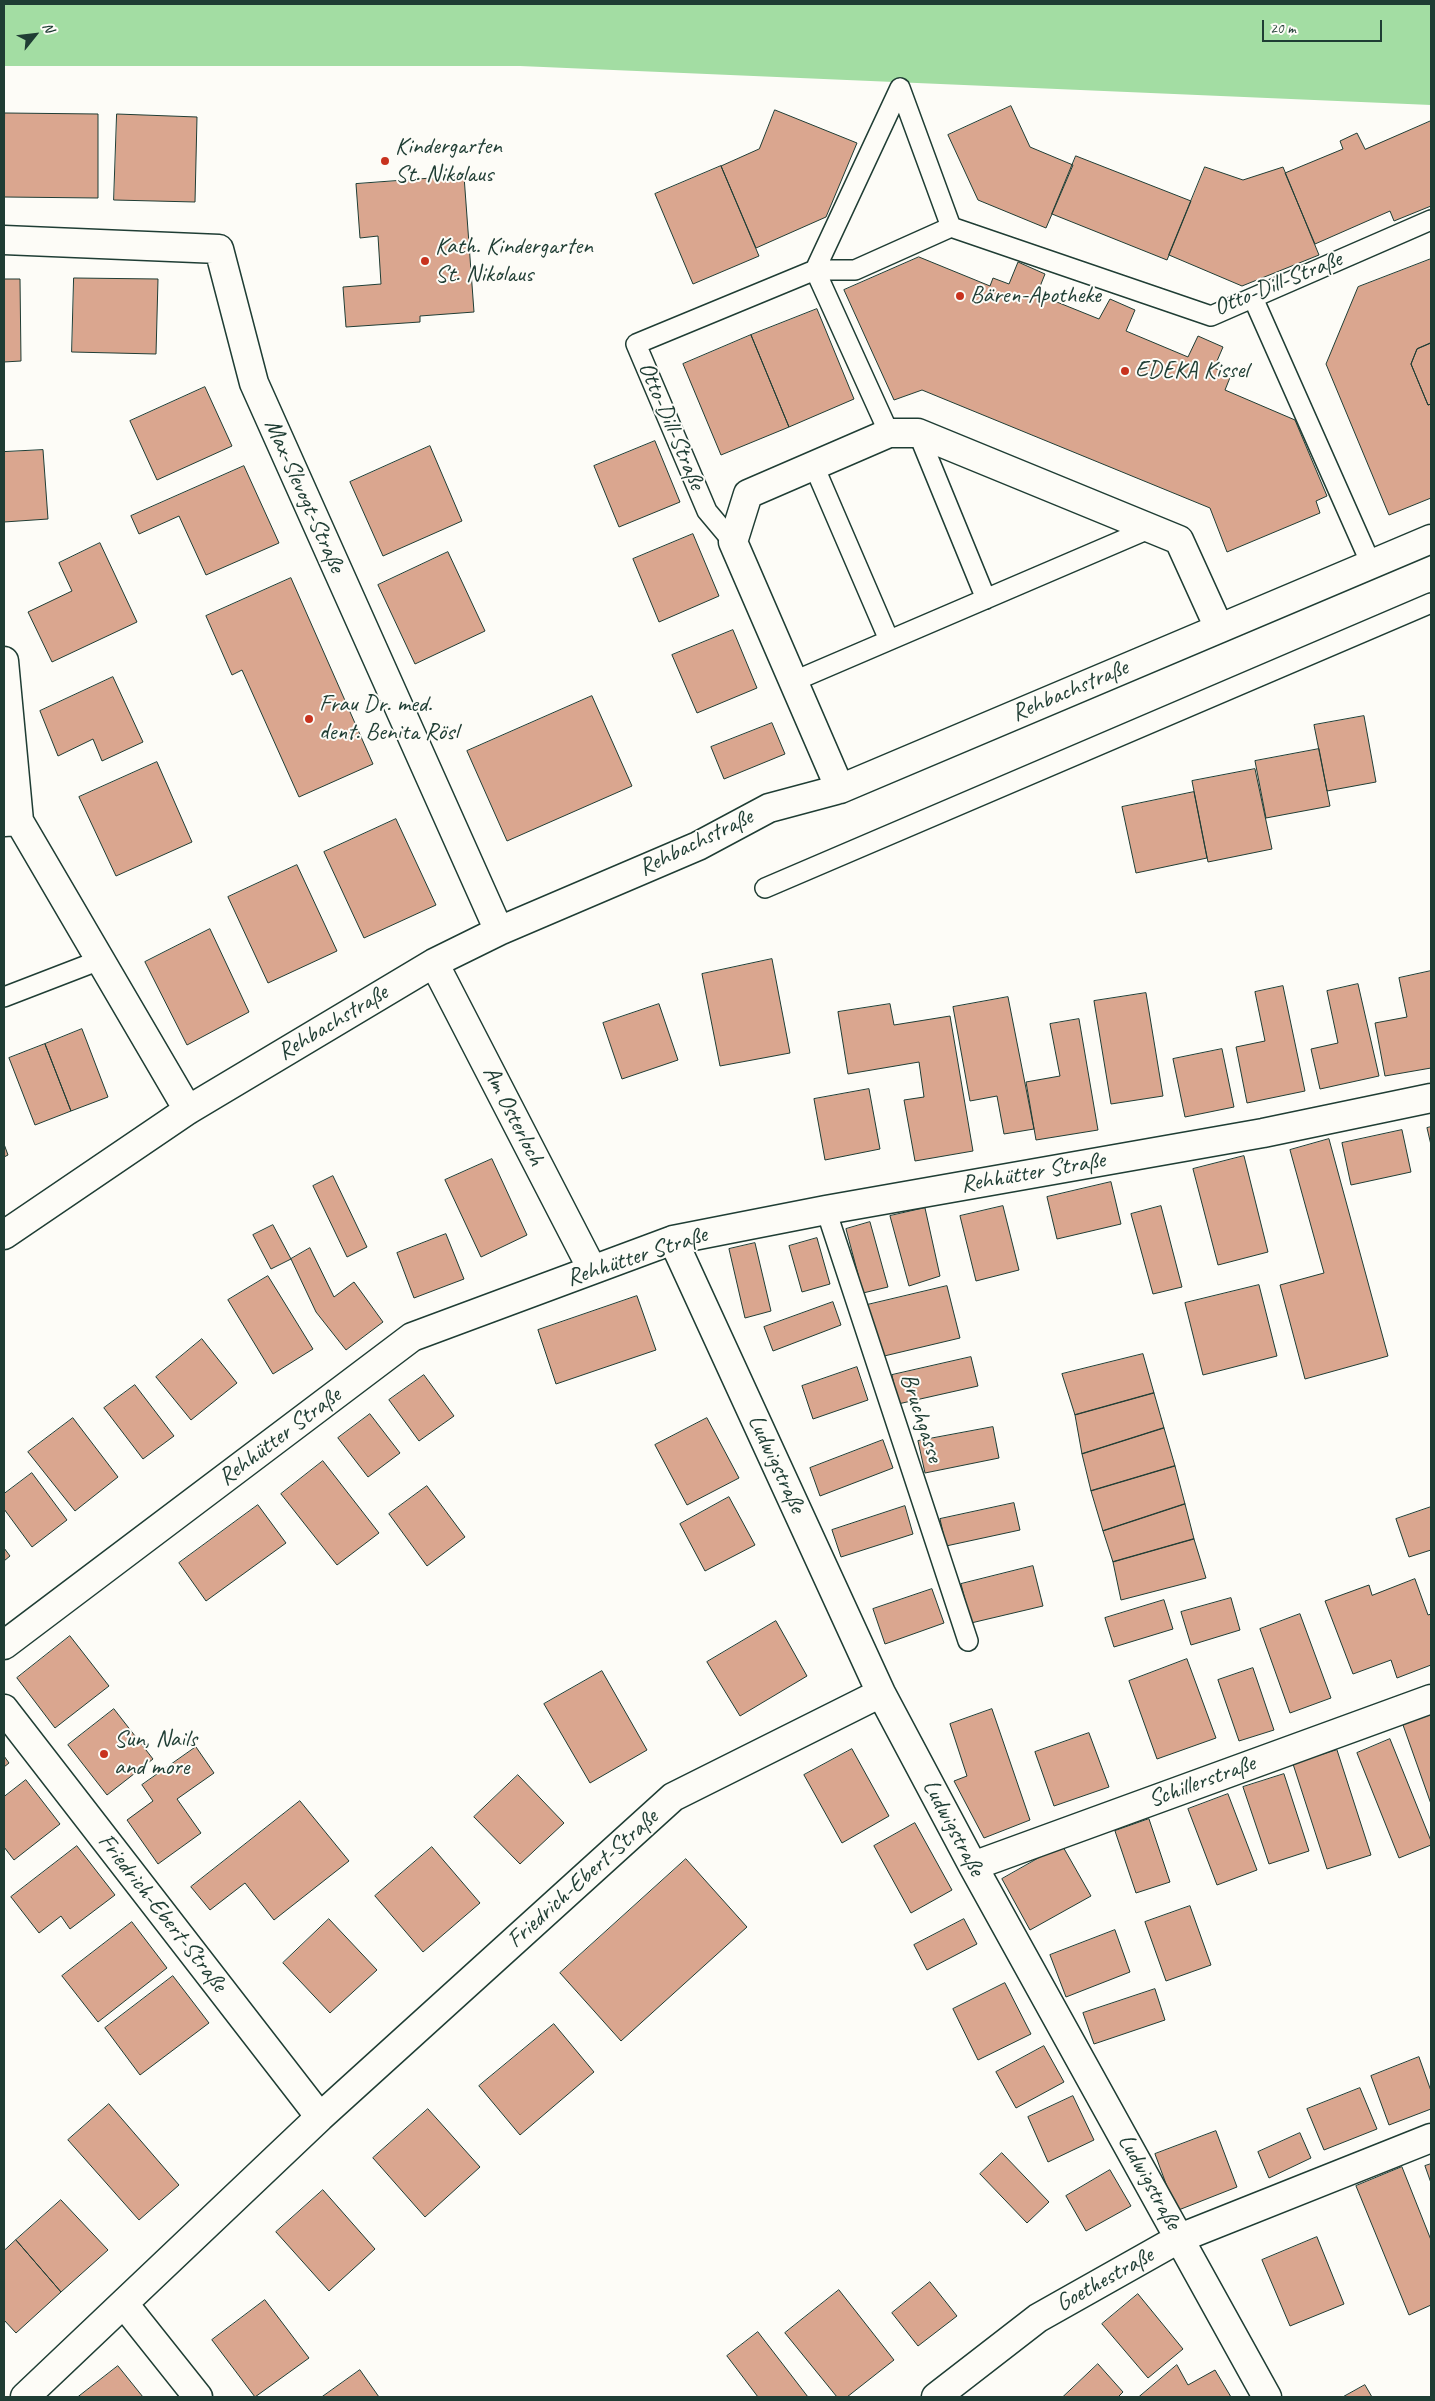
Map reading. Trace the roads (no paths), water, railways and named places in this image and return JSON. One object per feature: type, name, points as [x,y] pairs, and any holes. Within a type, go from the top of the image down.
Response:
[{"type":"street","name":"Max-Slevogt-Straße","points":[[4,240],[218,249],[254,383],[499,931]]},
{"type":"street","points":[[733,542],[748,494],[889,433],[918,433],[1179,540],[1219,628]]},
{"type":"street","name":"Rehbachstraße","points":[[4,1234],[188,1110],[434,962],[499,931],[698,846],[769,808],[840,788],[1431,539]]},
{"type":"street","name":"Otto-Dill-Straße","points":[[733,542],[792,682],[840,788]]},
{"type":"street","points":[[4,662],[11,822],[100,960],[188,1110]]},
{"type":"street","name":"Am Osterloch","points":[[434,962],[592,1269]]},
{"type":"street","name":"Rehhütter Straße","points":[[4,1645],[412,1337],[673,1240],[826,1210],[1263,1133],[1431,1098]]},
{"type":"street","name":"Ludwigstraße","points":[[673,1240],[881,1693],[973,1866],[1268,2397]]},
{"type":"street","name":"Friedrich-Ebert-Straße","points":[[25,2397],[320,2117],[673,1797],[881,1693]]},
{"type":"street","name":"Schillerstraße","points":[[973,1866],[1431,1699]]},
{"type":"street","name":"Friedrich-Ebert-Straße","points":[[4,1709],[320,2117]]},
{"type":"street","name":"Goethestraße","points":[[936,2397],[1038,2318],[1180,2238],[1431,2138]]},
{"type":"street","points":[[124,2304],[198,2397]]},
{"type":"lane","points":[[889,433],[816,270],[900,88],[951,227]]},
{"type":"lane","name":"Otto-Dill-Straße","points":[[733,542],[707,511],[636,344],[816,270],[855,270],[951,227],[1211,316],[1431,220]]},
{"type":"lane","points":[[1253,298],[1371,564]]},
{"type":"lane","points":[[918,433],[986,599]]},
{"type":"lane","points":[[814,466],[889,640]]},
{"type":"lane","points":[[792,682],[1151,528]]},
{"type":"lane","points":[[765,888],[1431,603]]},
{"type":"lane","points":[[4,997],[100,960]]},
{"type":"lane","name":"Bruchgasse","points":[[826,1210],[968,1641]]},
{"type":"place","name":"Kindergarten St. Nikolaus","points":[[385,161]]},
{"type":"place","name":"Kath. Kindergarten St. Nikolaus","points":[[425,261]]},
{"type":"place","name":"Bären-Apotheke","points":[[960,296]]},
{"type":"place","name":"EDEKA Kissel","points":[[1125,371]]},
{"type":"place","name":"Frau Dr. med. dent. Benita Rösl","points":[[309,719]]},
{"type":"place","name":"Sun, Nails and more","points":[[104,1754]]}]
